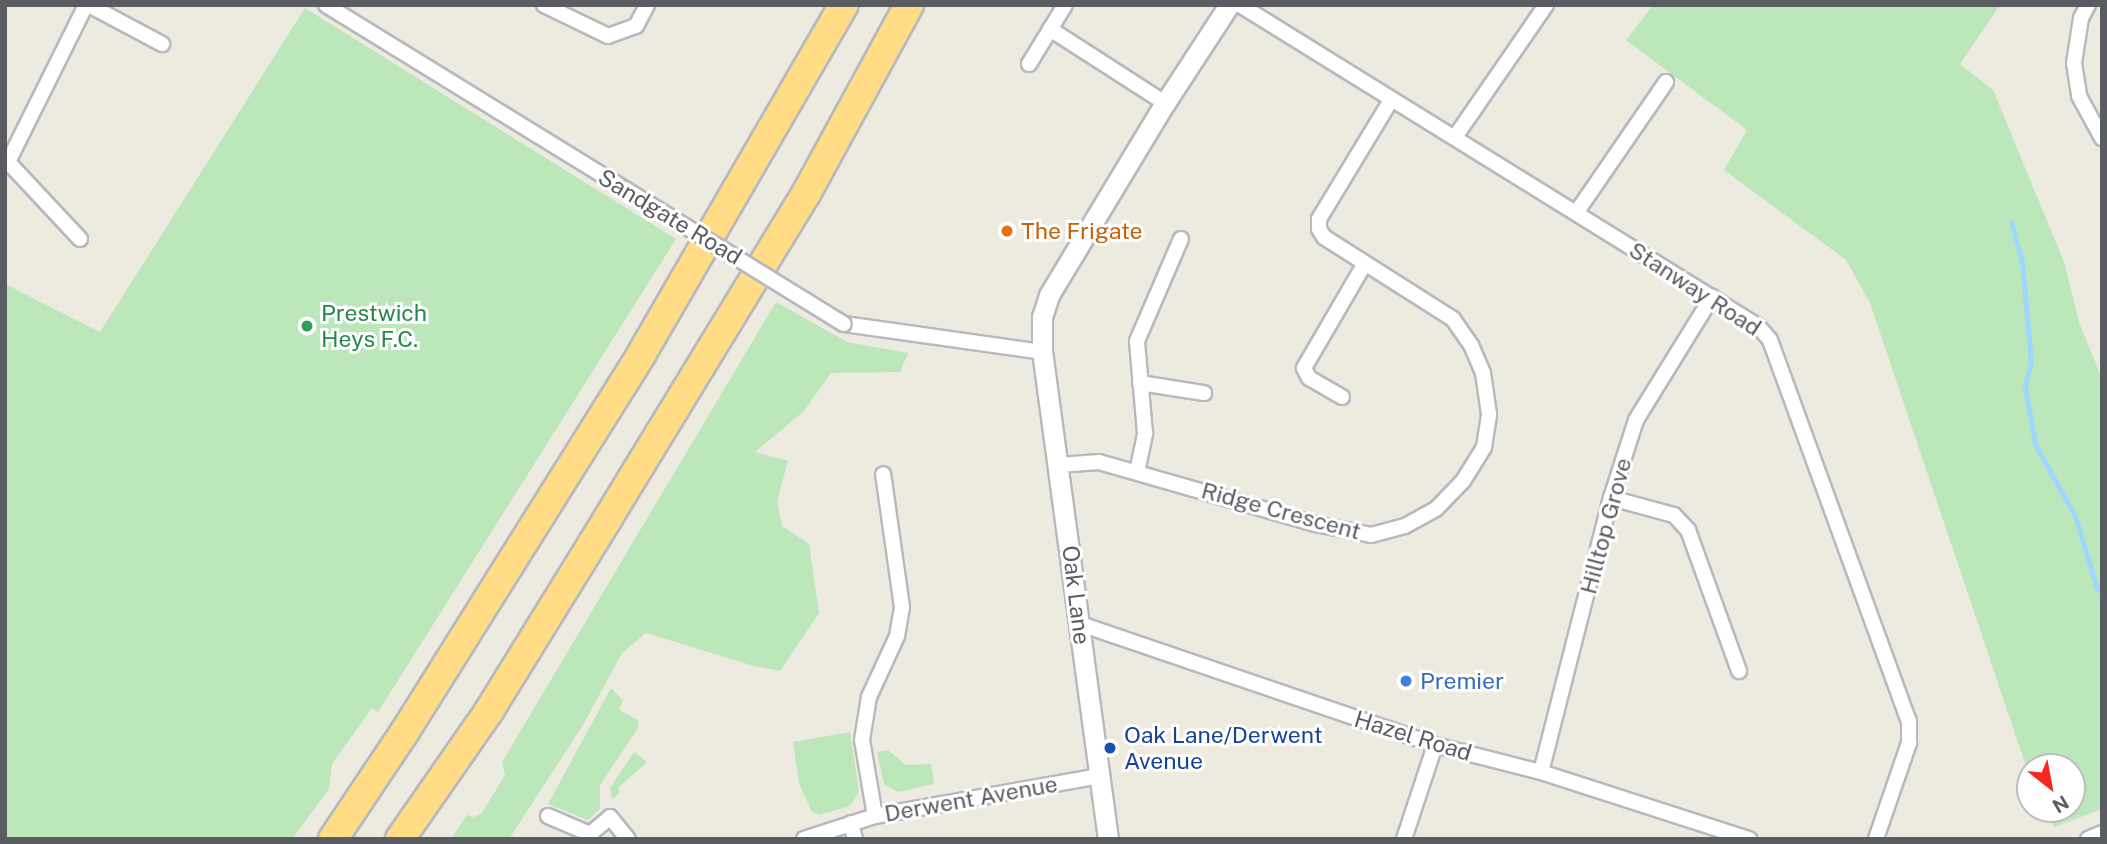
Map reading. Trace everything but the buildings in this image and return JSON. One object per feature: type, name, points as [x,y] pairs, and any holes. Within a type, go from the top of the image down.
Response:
[{"type":"highway","points":[[333,839],[404,733],[642,353],[844,5]]},
{"type":"highway","points":[[400,839],[496,699],[800,204],[909,5]]},
{"type":"highway","points":[[419,839],[453,761]]},
{"type":"street","points":[[80,239],[8,162],[88,5],[162,44]]},
{"type":"street","name":"Sandgate Road","points":[[326,5],[844,324],[1042,352]]},
{"type":"street","points":[[544,5],[608,36],[636,26],[647,5]]},
{"type":"street","points":[[1029,64],[1065,5]]},
{"type":"street","name":"Oak Lane","points":[[1108,839],[1042,352],[1042,317],[1049,295],[1165,103],[1229,5]]},
{"type":"street","name":"Stanway Road","points":[[1240,5],[1758,326],[1770,340],[1909,721],[1909,743],[1876,839]]},
{"type":"street","points":[[1455,137],[1546,5]]},
{"type":"street","points":[[2088,5],[2081,18],[2074,63],[2079,96],[2102,138]]},
{"type":"street","points":[[1050,29],[1165,103]]},
{"type":"street","points":[[1577,213],[1666,82]]},
{"type":"street","name":"Ridge Crescent","points":[[1059,465],[1099,462],[1315,524],[1371,535],[1405,526],[1436,509],[1463,481],[1484,447],[1489,414],[1483,373],[1471,345],[1453,318],[1324,237],[1319,219],[1391,100]]},
{"type":"street","points":[[1137,472],[1145,433],[1137,341],[1181,239]]},
{"type":"street","points":[[1342,397],[1309,378],[1304,368],[1365,263]]},
{"type":"street","name":"Hilltop Grove","points":[[1541,772],[1611,498],[1636,420],[1712,298]]},
{"type":"street","points":[[1140,383],[1204,393]]},
{"type":"street","points":[[875,816],[862,740],[869,698],[897,636],[902,607],[883,474]]},
{"type":"street","points":[[1611,498],[1674,515],[1688,530],[1739,671]]},
{"type":"street","name":"Hazel Road","points":[[1080,624],[1436,746],[1541,772],[1749,839]]},
{"type":"street","points":[[1405,839],[1436,746]]},
{"type":"street","name":"Derwent Avenue","points":[[804,839],[875,816],[1099,776]]},
{"type":"street","points":[[548,816],[590,834],[610,817],[628,839]]},
{"type":"street","points":[[851,823],[855,839]]},
{"type":"street","points":[[2088,839],[2102,834]]},
{"type":"green space","points":[[1653,5],[2000,5],[1960,64],[1993,90],[2064,262],[2079,322],[2102,379],[2102,809],[2086,815],[2086,753],[2022,753],[1870,303],[1846,260],[1724,170],[1747,130],[1626,40]]},
{"type":"green space","points":[[305,8],[676,239],[378,712],[372,708],[332,764],[329,789],[292,839],[5,839],[5,284],[100,332]]},
{"type":"green space","points":[[776,302],[847,342],[908,353],[900,372],[831,373],[804,411],[755,452],[788,461],[777,501],[782,526],[809,544],[819,613],[780,671],[754,666],[646,633],[622,653],[583,725],[509,839],[451,839],[467,815],[474,817],[482,813],[505,775],[502,762]]},
{"type":"green space","points":[[611,688],[623,700],[619,710],[639,721],[638,728],[600,785],[600,809],[588,820],[548,804]]},
{"type":"green space","points":[[850,732],[859,791],[850,806],[819,815],[812,812],[799,783],[793,742]]},
{"type":"green space","points":[[888,750],[906,765],[931,764],[934,784],[898,792],[884,784],[877,752]]},
{"type":"green space","points":[[634,752],[647,762],[618,788],[620,792],[612,799],[610,788]]},
{"type":"waterway","points":[[2011,222],[2022,262],[2031,362],[2025,386],[2035,444],[2075,516],[2097,589],[2102,592]]},
{"type":"place","name":"The Frigate","points":[[1007,231]]},
{"type":"place","name":"Prestwich Heys F.C.","points":[[307,326]]},
{"type":"place","name":"Premier","points":[[1406,681]]},
{"type":"place","name":"Oak Lane/Derwent Avenue","points":[[1110,748]]}]
